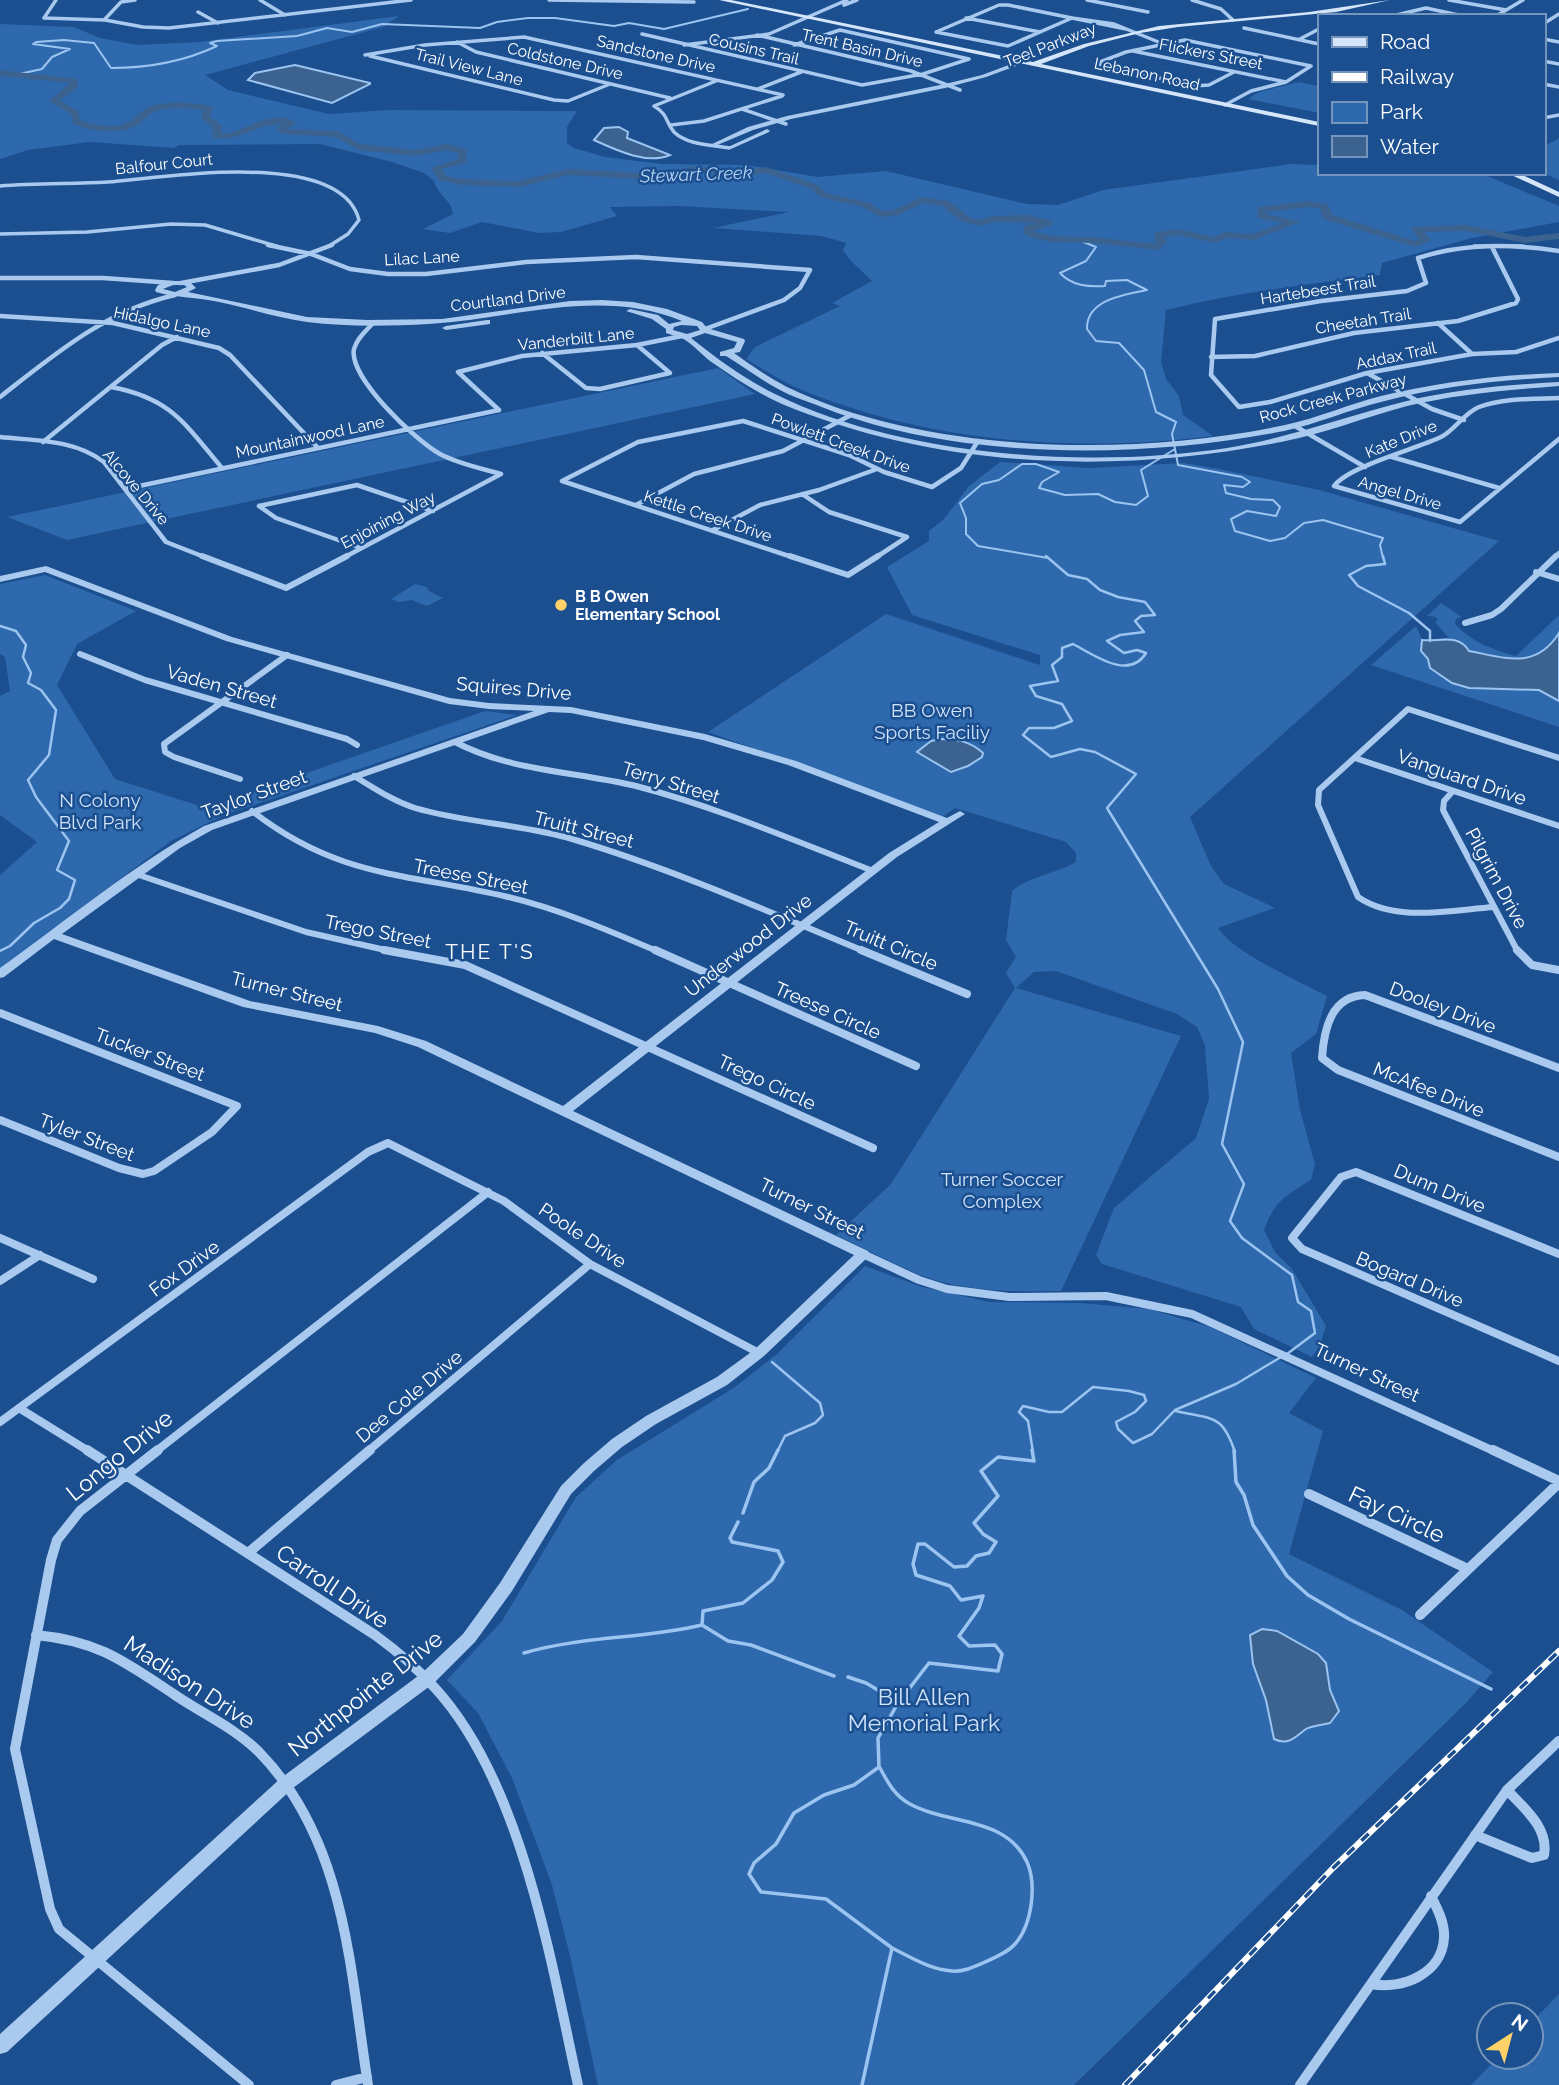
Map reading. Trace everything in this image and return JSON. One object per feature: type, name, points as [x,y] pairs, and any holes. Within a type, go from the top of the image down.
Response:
[{"type":"main road","name":"Lebanon Road","points":[[722,0],[813,15],[1022,62],[1042,61],[1139,85]]},
{"type":"main road","name":"Lebanon Road","points":[[747,0],[1139,85],[1318,119]]},
{"type":"main road","name":"Teel Parkway","points":[[1032,62],[1087,38],[1324,8],[1364,0]]},
{"type":"main road","name":"Teel Parkway","points":[[1230,18],[1328,12],[1387,0]]},
{"type":"main road","name":"Teel Parkway","points":[[1042,61],[1084,44],[1130,31]]},
{"type":"main road","name":"Lebanon Road","points":[[1228,103],[1318,124]]},
{"type":"main road","points":[[1515,175],[1559,195]]},
{"type":"main road","points":[[1539,175],[1559,184]]},
{"type":"street","points":[[56,0],[43,17],[46,19],[105,20],[157,28],[410,0]]},
{"type":"street","points":[[105,20],[121,2],[135,0]]},
{"type":"street","points":[[260,0],[285,15]]},
{"type":"street","points":[[339,0],[348,8]]},
{"type":"street","points":[[549,0],[694,2]]},
{"type":"street","points":[[683,45],[774,32],[847,0]]},
{"type":"street","points":[[813,15],[856,0]]},
{"type":"street","points":[[1087,0],[1148,12]]},
{"type":"street","points":[[1192,0],[1209,5],[1230,18]]},
{"type":"street","points":[[1449,0],[1506,10]]},
{"type":"street","points":[[1460,0],[1506,10]]},
{"type":"street","points":[[1499,14],[1523,0]]},
{"type":"street","points":[[1073,18],[1014,45],[1004,46],[949,36],[937,31],[995,5],[1008,5],[1073,18],[1130,31],[1161,43]]},
{"type":"street","points":[[1400,14],[1426,8],[1454,14]]},
{"type":"street","points":[[198,12],[218,23]]},
{"type":"street","points":[[1545,23],[1559,14]]},
{"type":"street","points":[[966,18],[1041,33]]},
{"type":"street","points":[[1550,19],[1559,21]]},
{"type":"street","points":[[1244,28],[1318,44]]},
{"type":"street","points":[[794,45],[836,30],[969,59],[923,74]]},
{"type":"street","points":[[1298,40],[1318,30]]},
{"type":"street","name":"Cousins Trail","points":[[642,34],[648,38],[862,85],[923,74]]},
{"type":"street","points":[[928,40],[941,34]]},
{"type":"street","name":"Trent Basin Drive","points":[[757,35],[923,74],[960,90]]},
{"type":"street","name":"Sandstone Drive","points":[[365,55],[457,42],[524,37],[783,95],[741,109]]},
{"type":"street","points":[[1228,103],[1251,91],[1286,82],[1311,66],[1185,40],[1132,50],[1095,64],[1203,86],[1235,72]]},
{"type":"street","name":"Coldstone Drive","points":[[457,42],[475,52],[670,98]]},
{"type":"street","name":"Flickers Street","points":[[1132,50],[1286,82]]},
{"type":"street","name":"Trail View Lane","points":[[365,55],[542,97],[568,100],[610,84]]},
{"type":"street","name":"Teel Parkway","points":[[713,145],[774,120],[808,110],[951,85],[1022,62]]},
{"type":"street","name":"Teel Parkway","points":[[729,148],[786,124],[838,111],[960,90],[1002,78],[1032,62]]},
{"type":"street","points":[[758,89],[802,72]]},
{"type":"street","points":[[717,80],[654,106],[666,113],[676,133],[685,138],[729,148]]},
{"type":"street","points":[[880,97],[888,102]]},
{"type":"street","points":[[671,125],[704,121],[741,109],[786,124]]},
{"type":"street","name":"Balfour Court","points":[[0,186],[109,182],[224,171],[271,173],[328,187],[355,206],[359,220],[351,234],[312,255]]},
{"type":"street","name":"Lilac Lane","points":[[0,234],[87,232],[192,224],[312,255],[349,269],[398,275],[526,262],[625,257],[810,270],[806,281],[793,294],[726,322],[700,327]]},
{"type":"street","points":[[1492,247],[1559,251]]},
{"type":"street","name":"Hartebeest Trail","points":[[1211,357],[1215,319],[1321,300],[1407,291],[1425,285],[1417,259],[1461,248],[1492,247]]},
{"type":"street","name":"Cheetah Trail","points":[[1211,357],[1255,356],[1354,333],[1460,321],[1518,301],[1508,275],[1492,247]]},
{"type":"street","points":[[0,278],[100,278],[179,283],[284,264],[312,255]]},
{"type":"street","points":[[143,301],[179,294],[209,279]]},
{"type":"street","points":[[148,283],[166,295],[179,294]]},
{"type":"street","points":[[0,397],[100,321],[143,301],[159,289],[179,283]]},
{"type":"street","name":"Courtland Drive","points":[[179,283],[204,295]]},
{"type":"street","name":"Courtland Drive","points":[[179,294],[204,295],[322,321],[373,323],[443,321],[524,308],[611,302],[671,311],[700,327]]},
{"type":"street","name":"Courtland Drive","points":[[322,321],[331,326],[364,330],[447,328],[538,315],[610,310],[644,313],[662,321],[669,330]]},
{"type":"street","name":"Hidalgo Lane","points":[[0,316],[100,321],[212,345],[228,353],[318,448]]},
{"type":"street","points":[[373,323],[364,330],[356,343],[353,360],[357,373],[372,393],[410,429]]},
{"type":"street","points":[[1437,323],[1472,354]]},
{"type":"street","points":[[700,327],[695,335],[683,336],[669,330],[677,324],[700,327],[741,341],[737,350],[709,355]]},
{"type":"street","name":"Vanderbilt Lane","points":[[654,342],[669,330]]},
{"type":"street","points":[[43,442],[162,345],[177,336]]},
{"type":"street","name":"Vanderbilt Lane","points":[[499,410],[458,372],[461,369],[542,353],[637,345],[683,336]]},
{"type":"street","name":"Rock Creek Parkway","points":[[683,336],[726,369],[780,400],[837,421],[911,440],[1034,456],[1125,457],[1216,451],[1306,433],[1417,401],[1559,378]]},
{"type":"street","name":"Addax Trail","points":[[1211,357],[1213,378],[1239,407],[1270,402],[1367,373],[1472,354],[1516,352],[1559,338]]},
{"type":"street","points":[[542,353],[586,388],[600,389],[670,373],[637,345]]},
{"type":"street","name":"Rock Creek Parkway","points":[[728,353],[744,366],[794,393],[851,415],[925,433],[978,441],[1064,448],[1213,441],[1295,426],[1404,393],[1482,380],[1559,378]]},
{"type":"street","points":[[726,369],[744,366]]},
{"type":"street","points":[[1367,373],[1442,413],[1464,419]]},
{"type":"street","points":[[111,387],[144,394],[167,405],[222,468]]},
{"type":"street","name":"Kate Drive","points":[[1334,486],[1339,478],[1444,436],[1476,408],[1506,401],[1558,399]]},
{"type":"street","name":"Mountainwood Lane","points":[[125,489],[499,410]]},
{"type":"street","points":[[636,505],[689,476],[774,454],[851,415]]},
{"type":"street","name":"Powlett Creek Drive","points":[[562,481],[638,442],[701,427],[743,421],[851,456],[877,469],[932,487],[961,468],[972,450]]},
{"type":"street","points":[[1295,426],[1366,467]]},
{"type":"street","name":"Enjoining Way","points":[[286,588],[501,474],[444,456],[432,450],[410,429]]},
{"type":"street","name":"Alcove Drive","points":[[0,437],[74,447],[94,454],[104,461],[166,542],[286,588]]},
{"type":"street","points":[[1392,457],[1499,488],[1559,439]]},
{"type":"street","points":[[972,450],[978,441]]},
{"type":"street","points":[[713,530],[755,507],[877,469]]},
{"type":"street","name":"Kettle Creek Drive","points":[[562,481],[848,575],[907,537],[829,512],[802,494]]},
{"type":"street","points":[[361,548],[276,518],[259,506],[356,485],[433,511]]},
{"type":"street","name":"Angel Drive","points":[[1334,486],[1460,522],[1499,488]]},
{"type":"street","points":[[1465,623],[1492,615],[1559,553]]},
{"type":"street","name":"Squires Drive","points":[[0,579],[46,569],[229,639],[449,701],[489,706],[552,708],[651,724],[749,749],[946,821]]},
{"type":"street","points":[[1536,572],[1559,579]]},
{"type":"street","name":"Vaden Street","points":[[80,654],[145,680],[347,739],[357,746]]},
{"type":"street","points":[[240,779],[165,752],[164,744],[287,655]]},
{"type":"street","name":"Taylor Street","points":[[0,974],[190,837],[252,811],[552,708]]},
{"type":"street","points":[[1494,907],[1392,911],[1364,904],[1358,897],[1318,805],[1319,790],[1408,709],[1559,758]]},
{"type":"street","name":"Terry Street","points":[[455,742],[468,751],[505,762],[591,776],[687,801],[873,871]]},
{"type":"street","name":"Vanguard Drive","points":[[1354,758],[1559,826]]},
{"type":"street","name":"Truitt Street","points":[[354,776],[391,798],[413,807],[610,849],[803,925]]},
{"type":"street","name":"Pilgrim Drive","points":[[1453,791],[1444,801],[1443,810],[1519,954],[1532,965],[1559,970]]},
{"type":"street","name":"Treese Street","points":[[252,811],[281,834],[352,866],[397,878],[502,895],[542,907],[727,983]]},
{"type":"street","name":"Underwood Drive","points":[[563,1112],[873,871],[960,814]]},
{"type":"street","name":"Trego Street","points":[[136,874],[306,932],[361,946],[465,965],[649,1046]]},
{"type":"street","name":"Truitt Circle","points":[[803,925],[967,994]]},
{"type":"street","name":"Turner Street","points":[[53,934],[247,1004],[402,1037],[919,1280],[947,1289],[1009,1297],[1080,1295],[1129,1299],[1183,1311],[1252,1339],[1559,1482]]},
{"type":"street","name":"Treese Circle","points":[[727,983],[916,1066]]},
{"type":"street","name":"Dooley Drive","points":[[1328,1024],[1338,1003],[1347,996],[1365,995],[1559,1068]]},
{"type":"street","name":"Tucker Street","points":[[0,1013],[237,1106],[233,1114],[196,1142]]},
{"type":"street","name":"McAfee Drive","points":[[1328,1024],[1322,1058],[1328,1065],[1559,1157]]},
{"type":"street","name":"Trego Circle","points":[[649,1046],[873,1148]]},
{"type":"street","name":"Tyler Street","points":[[0,1120],[119,1168],[143,1174],[154,1171],[196,1142]]},
{"type":"street","name":"Poole Drive","points":[[388,1143],[488,1192],[542,1226],[590,1264],[759,1353]]},
{"type":"street","name":"Fox Drive","points":[[0,1422],[368,1152],[388,1143]]},
{"type":"street","name":"Dunn Drive","points":[[1318,1205],[1341,1177],[1356,1172],[1366,1174],[1559,1254]]},
{"type":"street","name":"Longo Drive","points":[[248,2085],[59,1929],[50,1909],[15,1749],[51,1560],[57,1540],[80,1511],[488,1192]]},
{"type":"street","name":"Bogard Drive","points":[[1318,1205],[1292,1238],[1302,1249],[1559,1361]]},
{"type":"street","points":[[0,1238],[93,1279]]},
{"type":"street","name":"Northpointe Drive","points":[[0,2046],[287,1783],[428,1678],[469,1638],[488,1613],[542,1524],[581,1474],[617,1443],[651,1420],[722,1381],[759,1353],[863,1254]]},
{"type":"street","points":[[0,1281],[40,1255]]},
{"type":"street","name":"Dee Cole Drive","points":[[248,1553],[590,1264]]},
{"type":"street","name":"Carroll Drive","points":[[19,1408],[332,1608],[428,1678],[453,1710],[513,1824],[539,1904],[578,2085]]},
{"type":"street","points":[[1420,1615],[1559,1482]]},
{"type":"street","name":"Fay Circle","points":[[1309,1494],[1468,1569]]},
{"type":"street","name":"Madison Drive","points":[[36,1635],[75,1638],[121,1658],[257,1749],[287,1783],[300,1804],[324,1860],[344,1922],[355,1979],[367,2081]]},
{"type":"street","points":[[1300,2085],[1507,1790],[1559,1741]]},
{"type":"street","points":[[1475,1835],[1532,1857],[1544,1855],[1546,1845],[1541,1832],[1507,1790]]},
{"type":"street","points":[[1371,1984],[1381,1987],[1402,1984],[1420,1976],[1434,1964],[1444,1939],[1442,1923],[1431,1896]]},
{"type":"street","points":[[336,2085],[367,2081]]},
{"type":"green space","points":[[399,16],[383,27],[205,75],[228,90],[329,114],[389,110],[577,111],[567,127],[567,143],[574,148],[605,157],[662,164],[747,165],[817,177],[886,171],[1027,204],[1058,205],[1103,190],[1291,164],[1318,165],[1318,175],[1485,175],[1559,206],[1559,222],[1472,238],[1382,263],[1380,275],[1246,294],[1166,310],[1161,362],[1166,379],[1179,396],[1183,415],[1213,436],[1109,443],[1005,439],[901,422],[851,408],[802,390],[746,359],[755,347],[840,306],[832,303],[872,281],[843,250],[846,243],[822,236],[713,228],[789,212],[678,206],[610,207],[617,216],[561,232],[539,233],[482,222],[450,233],[423,229],[453,214],[434,181],[424,173],[320,144],[179,145],[174,148],[90,142],[28,150],[0,159],[0,24],[74,27],[100,38],[138,45],[199,42]]},
{"type":"green space","points":[[1299,82],[1318,86],[1318,113],[1248,99],[1259,92]]},
{"type":"green space","points":[[1559,138],[1559,180],[1545,174],[1545,146]]},
{"type":"green space","points":[[718,368],[755,394],[67,540],[7,517]]},
{"type":"green space","points":[[1000,462],[1089,468],[1184,463],[1319,490],[1499,541],[1190,817],[1211,866],[1224,884],[1275,908],[1218,928],[1252,957],[1327,996],[1316,1034],[1291,1053],[1300,1110],[1315,1164],[1311,1180],[1282,1200],[1272,1212],[1264,1230],[1275,1252],[1292,1269],[1326,1326],[1320,1345],[1312,1357],[1254,1329],[1241,1307],[1102,1264],[1096,1255],[1114,1208],[1196,1138],[1209,1099],[1205,1045],[1197,1027],[1177,1014],[1056,971],[1034,972],[1016,988],[1181,1036],[1061,1291],[989,1290],[937,1281],[836,1235],[891,1184],[1015,988],[1006,973],[1016,957],[1006,940],[1012,891],[1026,882],[1076,862],[1076,853],[1066,842],[955,808],[943,817],[708,732],[886,614],[1040,665],[1040,655],[912,615],[887,567],[929,541],[929,531],[944,519],[969,486]]},
{"type":"green space","name":"N Colony Blvd Park","points":[[45,575],[136,611],[77,644],[57,685],[115,779],[206,808],[485,711],[517,715],[222,816],[171,841],[0,968],[0,875],[37,842],[0,815],[0,696],[10,691],[5,657],[0,654],[0,584]]},
{"type":"green space","points":[[415,584],[427,587],[429,591],[443,598],[427,606],[412,600],[399,602],[391,599]]},
{"type":"green space","points":[[1441,603],[1462,617],[1456,619],[1455,624],[1468,636],[1490,648],[1516,656],[1559,615],[1559,727],[1371,665],[1416,626],[1422,640],[1449,638],[1435,622],[1438,620],[1436,617],[1427,616]]},
{"type":"green space","name":"Bill Allen Memorial Park","points":[[865,1266],[922,1287],[990,1302],[1080,1303],[1149,1309],[1210,1327],[1316,1378],[1289,1413],[1323,1431],[1289,1554],[1402,1610],[1493,1672],[1467,1702],[1074,2085],[598,2085],[552,1885],[512,1778],[478,1713],[447,1680],[502,1621],[576,1497],[617,1460],[735,1387],[777,1354]]},
{"type":"green space","points":[[1559,1994],[1559,2085],[1471,2085],[1484,2071],[1545,2071],[1545,2008]]},
{"type":"water","points":[[295,65],[370,84],[332,103],[248,80],[255,73]]},
{"type":"water","points":[[619,127],[628,132],[627,138],[670,155],[661,158],[642,157],[594,140],[604,128]]},
{"type":"water","points":[[1559,633],[1559,701],[1539,690],[1469,688],[1452,683],[1430,668],[1428,659],[1421,651],[1422,640],[1454,640],[1465,645],[1469,651],[1508,658],[1530,657],[1550,645]]},
{"type":"water","points":[[942,739],[969,744],[983,753],[982,757],[951,772],[917,752],[931,741]]},
{"type":"water","points":[[1262,1629],[1277,1631],[1318,1654],[1326,1663],[1330,1690],[1339,1711],[1330,1723],[1306,1729],[1288,1741],[1274,1739],[1266,1700],[1253,1664],[1250,1635]]},
{"type":"waterway","points":[[19,74],[42,69],[52,57],[70,49],[33,44],[36,42],[64,40],[94,43],[111,68],[125,68],[179,60],[217,46],[210,43],[217,41],[297,36],[327,28],[352,32],[382,24],[480,28],[497,22],[555,18],[614,26],[629,23],[664,29],[748,9]]},
{"type":"waterway","name":"Stewart Creek","points":[[0,73],[74,81],[75,84],[54,101],[75,113],[76,122],[90,126],[122,127],[136,122],[155,109],[196,106],[210,109],[205,113],[206,118],[217,125],[216,135],[220,137],[231,136],[257,124],[281,122],[292,123],[281,129],[285,132],[338,134],[358,147],[416,153],[446,147],[463,151],[463,161],[436,168],[442,178],[462,182],[520,184],[568,172],[660,177],[689,170],[710,170],[736,175],[747,171],[766,170],[815,187],[823,195],[866,205],[880,214],[895,213],[922,200],[945,203],[965,219],[978,223],[993,219],[1029,218],[1048,223],[1028,228],[1028,233],[1044,238],[1159,247],[1162,242],[1158,235],[1177,232],[1216,240],[1225,235],[1254,237],[1295,222],[1261,216],[1262,209],[1308,204],[1324,206],[1327,217],[1416,244],[1426,240],[1416,229],[1466,228],[1525,240],[1559,236]]},
{"type":"waterway","points":[[1076,239],[1096,247],[1086,261],[1060,273],[1065,277],[1081,285],[1092,286],[1105,286],[1106,281],[1127,280],[1147,290],[1118,296],[1100,305],[1088,319],[1087,329],[1096,341],[1119,343],[1144,370],[1156,412],[1176,422],[1172,434],[1175,449]]},
{"type":"waterway","points":[[1048,558],[978,546],[966,534],[966,518],[960,503],[982,484],[999,480],[1022,464],[1036,464],[1059,472],[1042,482],[1039,488],[1065,495],[1098,494],[1115,502],[1136,505],[1148,496],[1141,470],[1175,449]]},
{"type":"waterway","points":[[1175,449],[1178,465],[1242,477],[1250,482],[1243,487],[1224,485],[1226,493],[1251,499],[1273,500],[1280,507],[1276,516],[1247,511],[1231,519],[1235,531],[1270,541],[1285,538],[1304,523],[1323,520],[1383,538],[1380,545],[1383,558]]},
{"type":"waterway","points":[[1046,556],[1068,575],[1087,579],[1100,590],[1118,597],[1145,602],[1155,615],[1141,616],[1135,621],[1144,632],[1120,635],[1107,641],[1124,653],[1137,650],[1146,653],[1139,661],[1130,665],[1111,663],[1073,644],[1062,648],[1062,657],[1052,665],[1058,681],[1030,686],[1036,696],[1062,704],[1072,721],[1054,728],[1029,728],[1023,735],[1051,757],[1080,749],[1095,752],[1136,774],[1107,808],[1218,989],[1243,1042],[1222,1144],[1244,1184],[1230,1221],[1242,1238],[1292,1275],[1298,1302],[1311,1311],[1315,1333],[1287,1354]]},
{"type":"waterway","points":[[1383,556],[1385,564],[1366,566],[1349,575],[1358,586],[1409,613],[1430,631],[1430,641]]},
{"type":"waterway","points":[[0,626],[16,631],[26,645],[23,657],[31,673],[28,683],[41,690],[56,710],[49,755],[28,780],[36,797],[69,841],[57,870],[75,880],[69,899],[60,908],[34,923],[10,946],[0,951]]},
{"type":"waterway","points":[[1033,1452],[1028,1421],[1019,1412],[1023,1406],[1062,1412],[1093,1387],[1144,1395],[1146,1401],[1135,1412],[1116,1422],[1118,1429],[1133,1443],[1152,1434],[1175,1410],[1236,1384],[1281,1357]]},
{"type":"waterway","points":[[743,1513],[754,1482],[769,1468],[785,1436],[815,1423],[823,1415],[820,1403],[772,1362]]},
{"type":"waterway","points":[[1176,1411],[1208,1418],[1220,1424],[1226,1430],[1235,1452]]},
{"type":"waterway","points":[[892,1948],[826,1899],[761,1892],[749,1874],[754,1863],[776,1844],[794,1813],[824,1795],[854,1785],[879,1767],[878,1738],[898,1703],[929,1663],[998,1671],[1002,1654],[995,1645],[969,1646],[959,1636],[979,1608],[983,1596],[961,1600],[950,1586],[916,1575],[913,1564],[918,1544],[925,1544],[954,1567],[967,1566],[976,1556],[989,1553],[996,1542],[983,1534],[974,1523],[998,1496],[981,1471],[998,1457],[1034,1461],[1032,1450]]},
{"type":"waterway","points":[[1234,1450],[1236,1482],[1244,1495],[1253,1525],[1287,1576],[1308,1595],[1349,1619],[1491,1689]]},
{"type":"waterway","points":[[702,1625],[703,1611],[743,1603],[772,1580],[783,1562],[778,1551],[732,1542],[730,1538],[738,1522]]},
{"type":"waterway","points":[[524,1653],[568,1643],[702,1625]]},
{"type":"waterway","points":[[702,1625],[728,1641],[751,1645],[834,1676]]},
{"type":"waterway","points":[[848,1677],[866,1683],[898,1702]]},
{"type":"waterway","points":[[880,1768],[896,1793],[910,1804],[925,1811],[991,1829],[1005,1836],[1018,1847],[1027,1862],[1032,1882],[1029,1916],[1021,1936],[1008,1950],[996,1957],[968,1969],[952,1971],[929,1966],[892,1948]]},
{"type":"waterway","points":[[862,2085],[892,1948]]},
{"type":"railway","points":[[1125,2085],[1333,1868],[1559,1651]]},
{"type":"place","name":"B B Owen Elementary School","points":[[561,605]]},
{"type":"district","name":"THE T'S","points":[[490,951]]},
{"type":"park label","name":"BB Owen Sports Faciliy","points":[[932,721]]},
{"type":"park label","name":"Turner Soccer Complex","points":[[1002,1190]]}]
